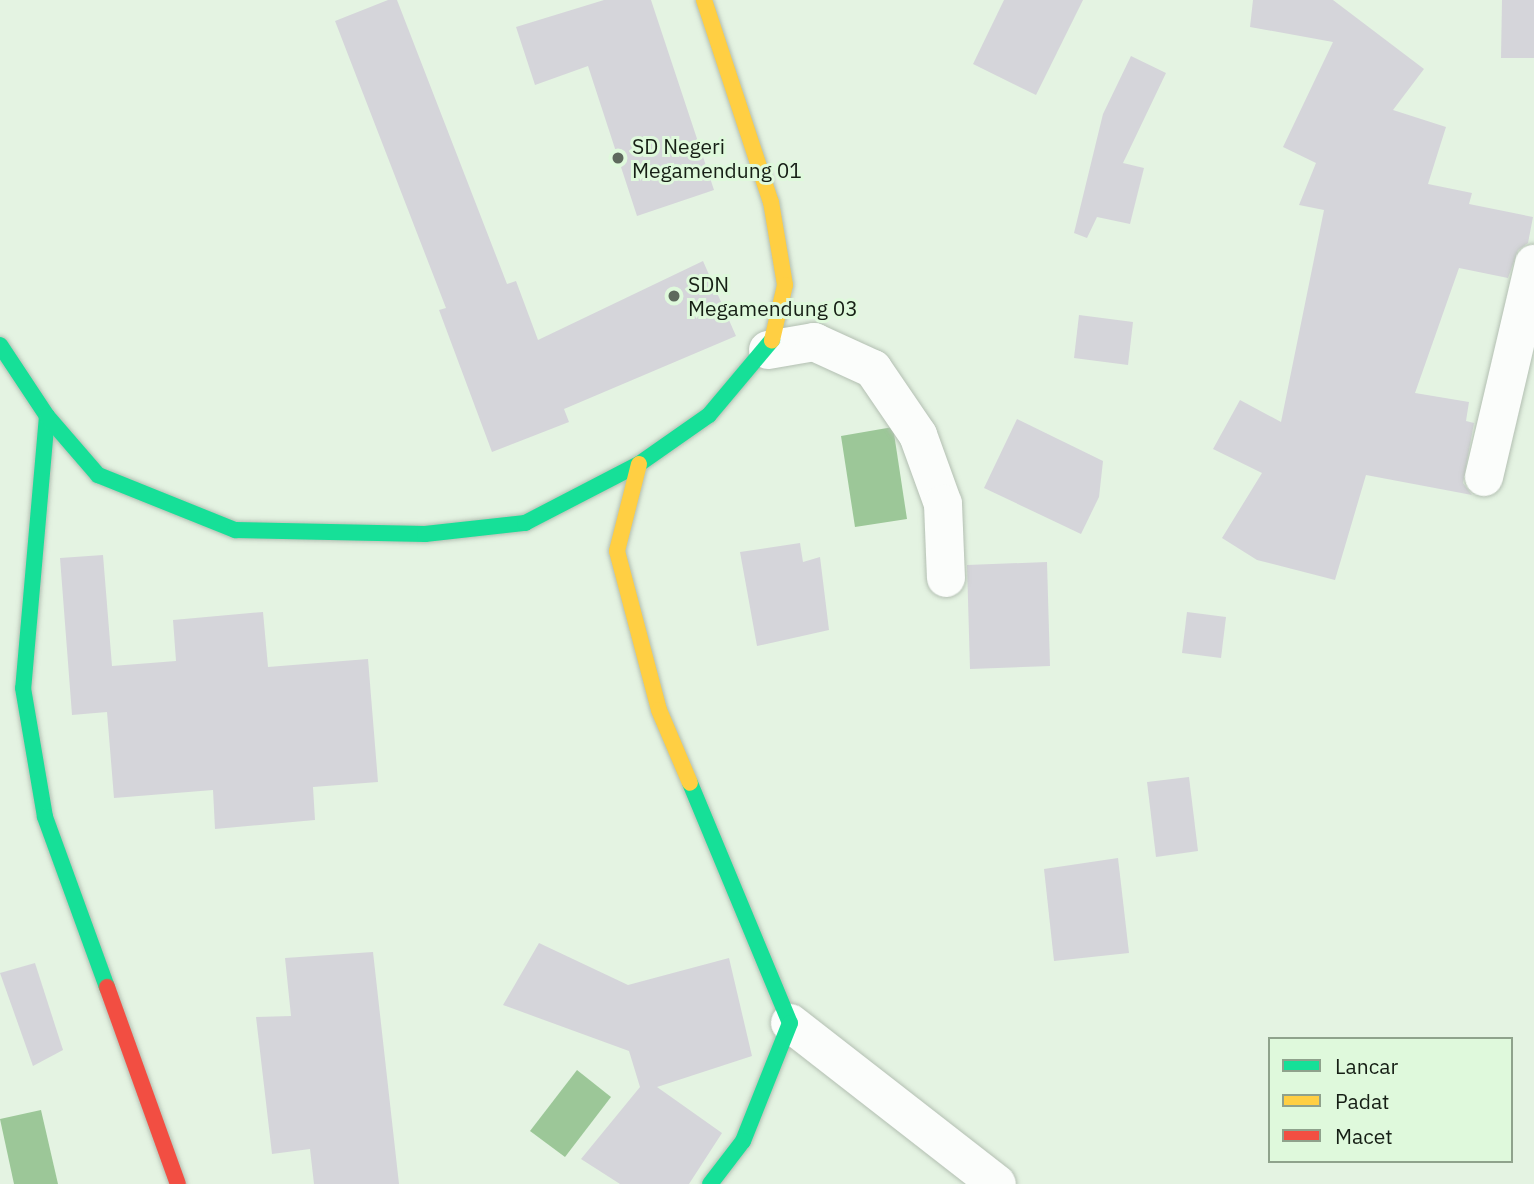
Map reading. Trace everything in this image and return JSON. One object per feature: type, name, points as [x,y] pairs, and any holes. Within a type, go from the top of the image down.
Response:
[{"type":"street","points":[[0,345],[47,416],[97,475],[235,530],[425,534],[525,523],[639,464],[709,415],[768,350],[785,285],[771,202],[704,0]]},
{"type":"street","points":[[1484,477],[1534,264]]},
{"type":"street","points":[[768,350],[814,342],[873,369],[918,435],[943,504],[946,578]]},
{"type":"street","points":[[47,416],[25,701],[45,817],[178,1184]]},
{"type":"street","points":[[639,464],[617,551],[659,710],[789,1023],[997,1184]]},
{"type":"street","points":[[710,1184],[743,1141],[789,1023]]},
{"type":"shaded area","points":[[893,427],[907,519],[855,527],[841,436]]},
{"type":"shaded area","points":[[577,1070],[611,1097],[565,1157],[530,1131]]},
{"type":"shaded area","points":[[41,1110],[58,1184],[14,1184],[0,1119]]},
{"type":"building","points":[[388,0],[397,0],[507,284],[516,281],[538,340],[703,261],[736,336],[564,409],[569,422],[492,452],[439,310],[446,308],[335,21]]},
{"type":"building","points":[[604,0],[651,0],[714,190],[637,216],[588,66],[535,85],[516,27]]},
{"type":"building","points":[[1004,0],[1083,0],[1036,95],[973,64]]},
{"type":"building","points":[[1253,0],[1333,0],[1424,69],[1393,110],[1446,127],[1428,184],[1472,193],[1469,204],[1533,217],[1528,243],[1518,250],[1508,278],[1459,268],[1415,393],[1469,402],[1466,421],[1474,423],[1463,483],[1472,495],[1366,475],[1335,580],[1257,560],[1222,538],[1262,473],[1213,449],[1240,400],[1281,422],[1324,210],[1299,205],[1316,163],[1283,147],[1333,42],[1250,27]]},
{"type":"building","points":[[1502,0],[1534,0],[1534,58],[1501,58]]},
{"type":"building","points":[[1131,56],[1166,73],[1123,163],[1144,168],[1130,224],[1097,217],[1087,238],[1074,233],[1103,114]]},
{"type":"building","points":[[1079,315],[1133,322],[1128,365],[1074,358]]},
{"type":"building","points":[[1017,419],[1103,461],[1099,497],[1081,534],[984,488]]},
{"type":"building","points":[[800,543],[803,562],[820,557],[829,630],[757,646],[740,552]]},
{"type":"building","points":[[103,555],[112,666],[176,661],[173,620],[263,612],[268,667],[368,659],[378,782],[313,787],[315,820],[215,829],[213,790],[114,798],[107,712],[72,715],[60,558]]},
{"type":"building","points":[[1047,562],[1050,666],[970,669],[967,565]]},
{"type":"building","points":[[1187,612],[1226,617],[1221,658],[1182,653]]},
{"type":"building","points":[[1189,777],[1198,851],[1156,857],[1147,782]]},
{"type":"building","points":[[1118,858],[1129,953],[1054,961],[1044,869]]},
{"type":"building","points":[[539,943],[628,985],[729,958],[752,1056],[657,1087],[722,1133],[689,1184],[620,1184],[581,1159],[640,1087],[629,1051],[503,1005]]},
{"type":"building","points":[[373,952],[399,1184],[314,1184],[310,1149],[272,1154],[256,1017],[291,1016],[285,958]]},
{"type":"building","points":[[35,963],[63,1050],[33,1066],[0,973]]},
{"type":"traffic: fast","points":[[47,416],[98,475],[235,530],[425,534],[525,523],[639,464],[709,415],[772,340]]},
{"type":"traffic: fast","points":[[0,345],[47,416],[23,688],[45,817],[107,987]]},
{"type":"traffic: fast","points":[[690,783],[790,1023],[743,1141],[710,1184]]},
{"type":"traffic: slow","points":[[704,0],[771,202],[785,285],[772,340]]},
{"type":"traffic: slow","points":[[639,464],[617,551],[659,710],[690,783]]},
{"type":"traffic: jam","points":[[107,987],[178,1184]]},
{"type":"place","name":"SD Negeri Megamendung 01","points":[[618,158]]},
{"type":"place","name":"SDN Megamendung 03","points":[[674,296]]}]
